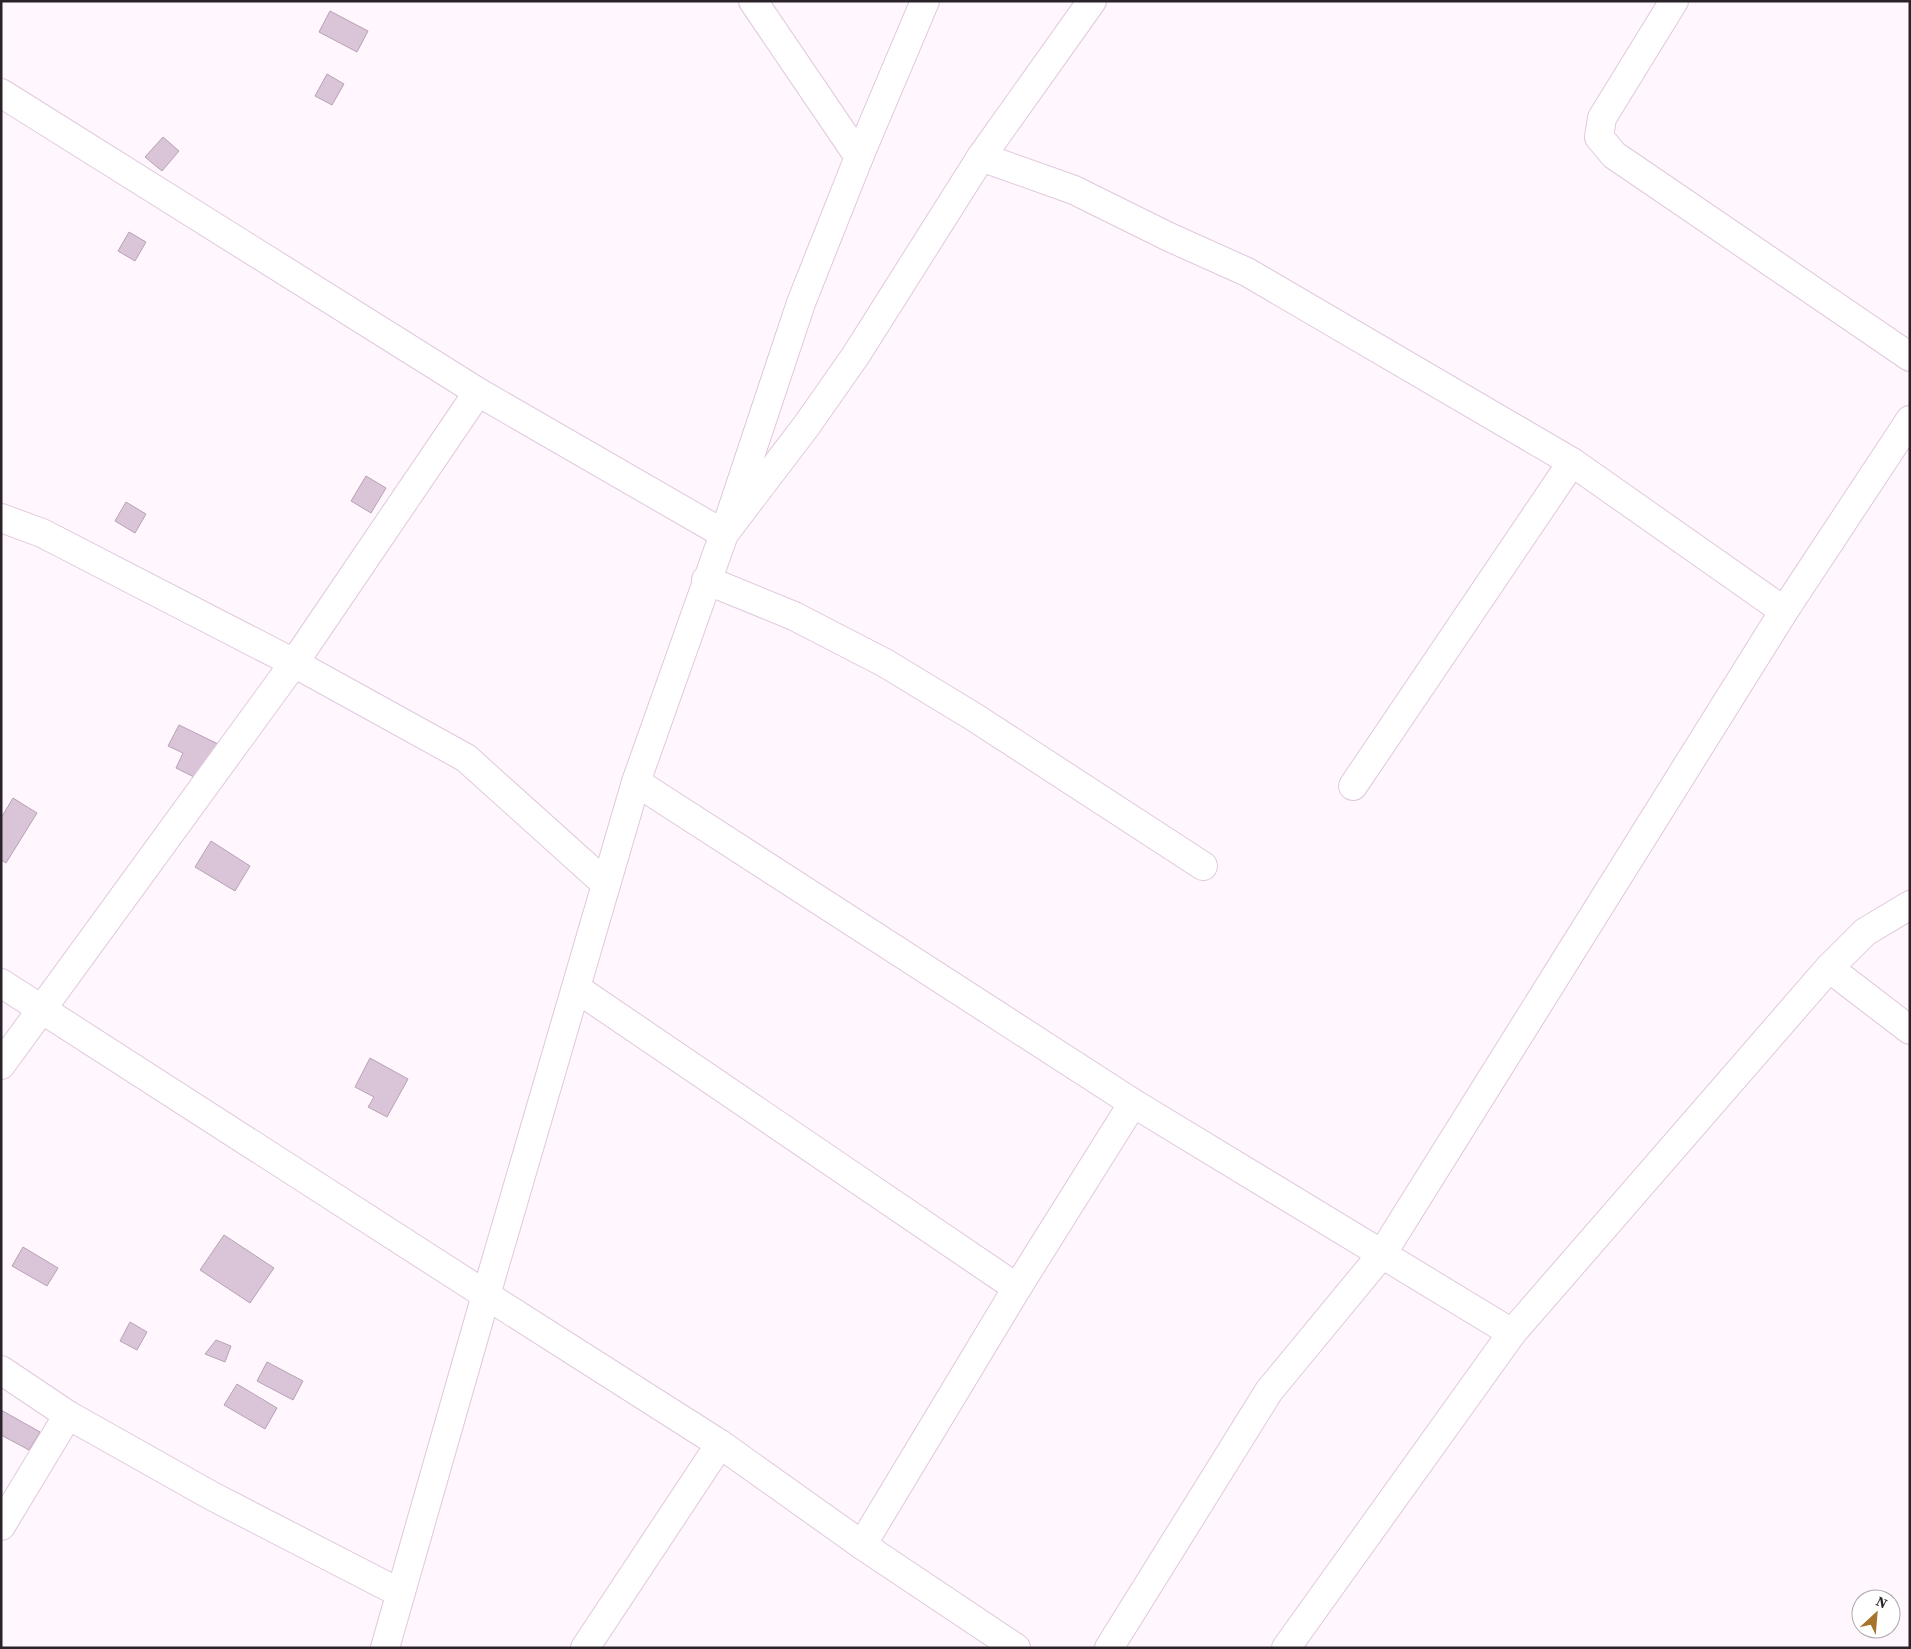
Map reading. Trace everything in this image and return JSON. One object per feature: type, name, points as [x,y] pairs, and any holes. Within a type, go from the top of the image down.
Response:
[{"type":"street","points":[[753,1],[859,158]]},
{"type":"street","points":[[385,1648],[636,782],[706,580],[724,534],[801,303],[925,1]]},
{"type":"street","points":[[724,534],[808,425],[856,355],[981,157],[1092,1]]},
{"type":"street","points":[[1674,1],[1602,118],[1599,137],[1614,155],[1910,357]]},
{"type":"street","points":[[1,93],[478,392],[724,534]]},
{"type":"street","points":[[981,157],[1074,190],[1169,237],[1246,272],[1572,462],[1784,611]]},
{"type":"street","points":[[1,1065],[294,663],[478,392]]},
{"type":"street","points":[[1108,1648],[1269,1391],[1382,1254],[1784,611],[1910,420]]},
{"type":"street","points":[[1352,786],[1572,462]]},
{"type":"street","points":[[5,526],[42,533],[294,663],[466,758],[606,884]]},
{"type":"street","points":[[706,580],[794,616],[885,663],[974,717],[1204,866]]},
{"type":"street","points":[[636,782],[1133,1103],[1512,1333]]},
{"type":"street","points":[[1286,1648],[1512,1333],[1829,968],[1865,932],[1910,905]]},
{"type":"street","points":[[1829,968],[1910,1030]]},
{"type":"street","points":[[1,983],[720,1444],[862,1545],[1016,1648]]},
{"type":"street","points":[[576,988],[1018,1288]]},
{"type":"street","points":[[862,1545],[1133,1103]]},
{"type":"street","points":[[1,1370],[68,1415],[212,1496],[400,1593]]},
{"type":"street","points":[[1,1526],[68,1415]]},
{"type":"street","points":[[585,1648],[720,1444]]},
{"type":"building","points":[[330,11],[368,31],[357,52],[319,32]]},
{"type":"building","points":[[327,74],[344,84],[332,105],[315,96]]},
{"type":"building","points":[[163,137],[179,151],[162,171],[145,157]]},
{"type":"building","points":[[129,232],[146,242],[135,261],[118,251]]},
{"type":"building","points":[[366,476],[386,488],[371,513],[351,501]]},
{"type":"building","points":[[126,502],[146,514],[135,533],[115,521]]},
{"type":"building","points":[[179,725],[218,744],[200,780],[176,768],[183,753],[168,746]]},
{"type":"building","points":[[13,798],[37,813],[6,863],[1,860],[1,818]]},
{"type":"building","points":[[211,841],[250,866],[235,891],[195,867]]},
{"type":"building","points":[[370,1058],[408,1079],[387,1117],[368,1107],[374,1097],[355,1087]]},
{"type":"building","points":[[224,1235],[274,1268],[250,1303],[200,1270]]},
{"type":"building","points":[[23,1247],[58,1268],[47,1286],[12,1266]]},
{"type":"building","points":[[130,1322],[147,1332],[137,1350],[120,1341]]},
{"type":"building","points":[[216,1340],[231,1346],[225,1362],[205,1354]]},
{"type":"building","points":[[267,1362],[303,1381],[293,1400],[257,1381]]},
{"type":"building","points":[[237,1384],[277,1408],[265,1429],[224,1405]]},
{"type":"building","points":[[1,1410],[40,1432],[29,1450],[1,1435]]}]
